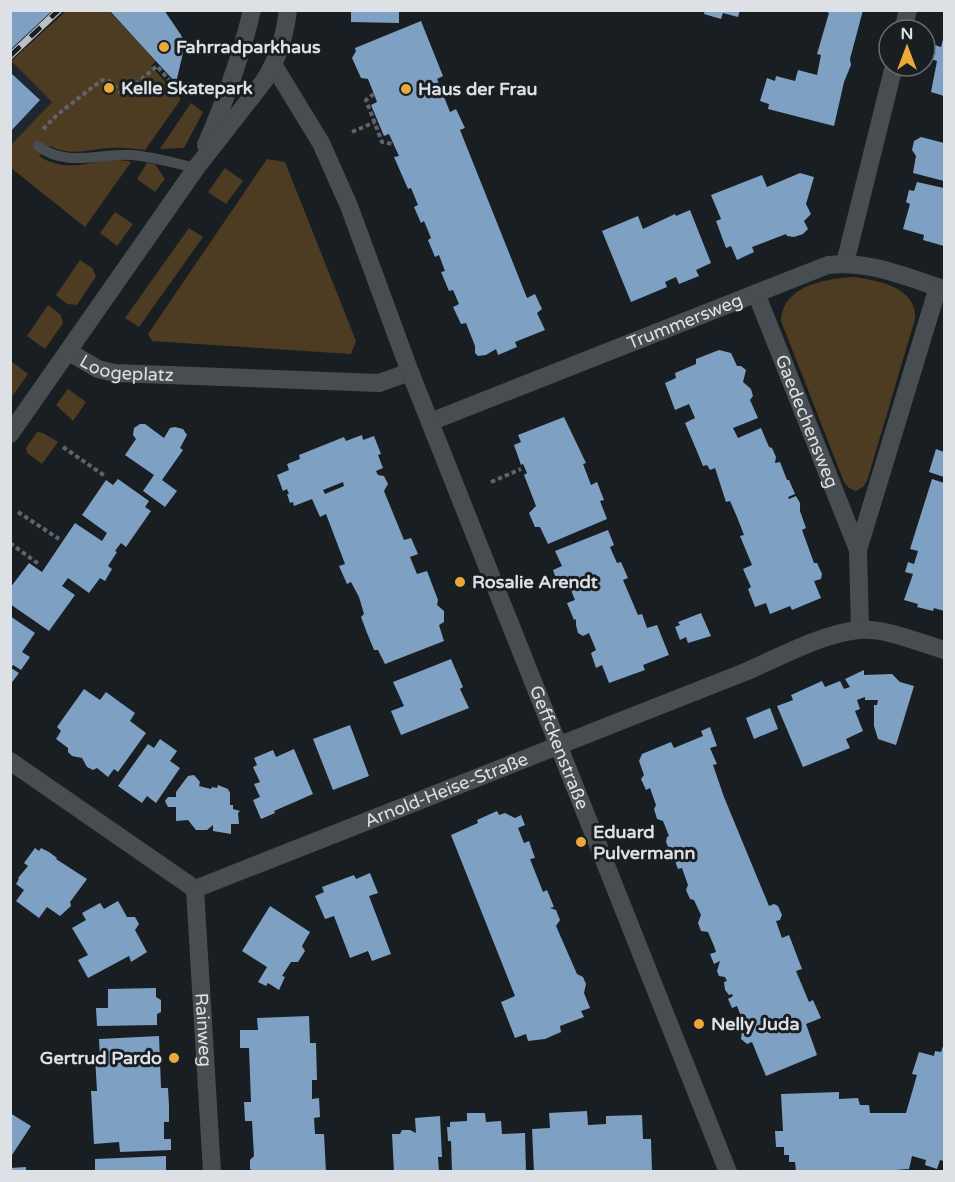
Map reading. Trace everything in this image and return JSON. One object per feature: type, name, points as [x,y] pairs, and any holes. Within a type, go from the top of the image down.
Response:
[{"type":"street","name":"Loogeplatz","points":[[196,168],[222,109],[244,43],[252,10]]},
{"type":"street","name":"Loogeplatz","points":[[288,10],[286,28],[274,66],[196,168],[69,352],[98,369],[115,373],[379,383],[410,372]]},
{"type":"street","points":[[274,66],[321,143],[348,206],[430,422]]},
{"type":"street","points":[[845,262],[891,78]]},
{"type":"street","points":[[232,80],[232,91],[237,97],[244,99],[254,93]]},
{"type":"street","name":"Trummersweg","points":[[430,422],[828,265],[845,262],[866,265],[941,288]]},
{"type":"street","name":"Gaedechensweg","points":[[860,630],[858,550],[941,288]]},
{"type":"street","name":"Gaedechensweg","points":[[756,293],[858,550]]},
{"type":"street","points":[[10,434],[69,352]]},
{"type":"street","name":"Geffckenstraße","points":[[430,422],[728,1172]]},
{"type":"street","name":"Arnold-Heise-Straße","points":[[195,889],[745,672],[835,634],[860,630],[898,636],[945,650]]},
{"type":"street","points":[[10,761],[195,889]]},
{"type":"street","name":"Rainweg","points":[[195,889],[212,1172]]},
{"type":"lane","points":[[38,146],[46,153],[67,159],[135,155],[196,168]]},
{"type":"path","points":[[38,146],[35,139],[37,135],[58,114],[102,80],[109,81],[123,95],[157,66],[181,94],[190,83]]},
{"type":"path","points":[[374,94],[366,100],[382,142],[393,144]]},
{"type":"path","points":[[352,132],[375,122]]},
{"type":"path","points":[[63,447],[105,476]]},
{"type":"path","points":[[491,482],[521,469]]},
{"type":"path","points":[[18,512],[59,539]]},
{"type":"path","points":[[10,543],[40,565]]},
{"type":"shaded area","points":[[66,11],[109,11],[156,61],[151,66],[181,99],[145,150],[115,148],[73,152],[50,146],[39,156],[63,165],[108,160],[131,162],[85,227],[11,168],[10,146],[52,102],[11,61]]},
{"type":"shaded area","points":[[10,61],[52,102],[11,146]]},
{"type":"shaded area","points":[[191,103],[203,112],[184,148],[160,149]]},
{"type":"shaded area","points":[[267,159],[285,162],[356,341],[351,354],[152,341],[148,334]]},
{"type":"shaded area","points":[[147,163],[155,164],[165,179],[155,192],[137,179]]},
{"type":"shaded area","points":[[225,168],[243,181],[226,204],[208,192]]},
{"type":"shaded area","points":[[115,212],[133,224],[117,246],[100,233]]},
{"type":"shaded area","points":[[189,228],[203,237],[139,327],[125,318]]},
{"type":"shaded area","points":[[80,260],[92,268],[96,276],[77,305],[67,304],[56,295]]},
{"type":"shaded area","points":[[852,277],[884,283],[903,292],[910,299],[914,308],[915,319],[867,481],[856,491],[844,482],[781,321],[783,309],[797,292],[818,283]]},
{"type":"shaded area","points":[[48,305],[61,315],[63,323],[45,349],[27,336]]},
{"type":"shaded area","points":[[11,361],[28,374],[11,398]]},
{"type":"shaded area","points":[[68,389],[86,402],[73,421],[56,405]]},
{"type":"shaded area","points":[[37,432],[58,442],[42,464],[27,453],[26,448]]},
{"type":"building","points":[[10,10],[53,10],[10,50]]},
{"type":"building","name":"Fahrradparkhaus","points":[[109,10],[164,10],[185,44],[176,83]]},
{"type":"building","points":[[351,10],[399,10],[399,23],[351,22]]},
{"type":"building","points":[[705,10],[740,10],[738,17],[723,13],[721,19],[704,14]]},
{"type":"building","points":[[823,10],[863,10],[834,126],[768,109],[769,104],[760,101],[767,78],[775,81],[776,76],[795,81],[798,70],[817,75],[821,55],[817,54],[829,13]]},
{"type":"building","points":[[421,21],[443,76],[437,79],[450,112],[456,109],[465,128],[460,130],[527,298],[535,294],[542,309],[537,313],[545,330],[515,342],[517,347],[498,355],[496,349],[486,355],[478,356],[475,353],[475,346],[466,323],[461,324],[453,307],[459,304],[453,290],[449,291],[441,272],[445,271],[439,255],[435,257],[424,221],[421,223],[414,207],[418,205],[394,157],[399,156],[389,134],[384,136],[371,105],[377,102],[368,79],[361,78],[352,58],[356,51],[355,48]]},
{"type":"building","points":[[944,35],[944,96],[931,92],[934,78],[937,78],[937,46],[941,47]]},
{"type":"building","points":[[12,74],[40,100],[10,132],[10,76]]},
{"type":"building","points":[[921,137],[944,143],[944,181],[913,173],[916,156],[912,150],[914,141]]},
{"type":"building","points":[[800,173],[814,177],[806,204],[811,214],[804,221],[808,229],[803,234],[794,237],[786,234],[752,247],[754,252],[737,260],[731,246],[726,248],[716,221],[721,219],[711,195],[762,175],[767,187]]},
{"type":"building","points":[[917,182],[944,188],[944,246],[923,240],[924,235],[903,229],[910,204],[906,202],[909,190],[914,191]]},
{"type":"building","points":[[690,210],[711,263],[696,270],[699,276],[679,284],[676,277],[665,282],[667,287],[631,302],[602,231],[638,216],[643,229],[675,214],[676,216]]},
{"type":"building","points":[[719,350],[731,353],[737,366],[746,370],[743,382],[751,389],[753,396],[750,400],[758,418],[733,428],[738,438],[761,428],[776,457],[775,463],[780,462],[795,494],[788,497],[789,499],[796,496],[800,503],[800,511],[806,528],[802,530],[814,563],[817,563],[822,574],[821,579],[814,581],[821,598],[792,610],[790,606],[770,614],[766,603],[755,607],[748,589],[751,587],[743,569],[752,565],[740,536],[744,535],[737,517],[730,501],[726,502],[715,468],[710,470],[707,465],[703,466],[685,423],[695,418],[689,404],[675,410],[665,383],[676,378],[675,373],[696,364],[696,359]]},
{"type":"building","points":[[564,417],[586,463],[583,464],[591,485],[597,482],[604,500],[600,501],[607,519],[548,544],[540,527],[535,527],[529,513],[536,506],[524,475],[527,473],[523,464],[521,465],[514,445],[521,442],[518,435]]},
{"type":"building","points":[[145,424],[164,438],[170,428],[175,427],[183,429],[187,435],[180,448],[183,450],[162,480],[177,491],[165,507],[143,491],[154,475],[125,455],[136,439],[133,435],[134,428]]},
{"type":"building","points":[[362,435],[363,440],[374,436],[381,454],[378,455],[383,468],[376,471],[378,475],[384,476],[388,484],[384,491],[404,540],[411,538],[418,554],[410,557],[417,574],[427,571],[438,600],[437,605],[444,611],[444,622],[439,625],[444,641],[385,664],[378,650],[374,650],[367,633],[361,617],[364,614],[359,597],[351,582],[347,584],[339,566],[345,564],[326,514],[320,517],[312,499],[294,506],[293,502],[290,503],[287,489],[283,491],[277,475],[289,470],[287,464],[300,459],[299,455],[344,437],[346,441]],"holes":[[[343,482],[344,486],[325,494],[323,490]]]},
{"type":"building","points":[[936,449],[944,452],[944,477],[929,472]]},
{"type":"building","points":[[118,479],[149,501],[145,507],[151,511],[126,547],[121,543],[115,551],[117,552],[108,566],[112,569],[105,581],[100,578],[89,593],[68,578],[62,586],[75,595],[49,631],[10,604],[10,588],[29,563],[42,572],[75,523],[102,541],[107,533],[82,515],[106,480],[113,485]]},
{"type":"building","points":[[932,479],[944,483],[944,611],[917,607],[918,604],[904,600],[913,574],[905,572],[908,562],[914,564],[918,551],[910,549]]},
{"type":"building","points":[[608,530],[614,545],[610,547],[617,563],[621,562],[628,578],[623,580],[638,615],[642,614],[647,628],[657,625],[669,655],[643,665],[645,670],[609,683],[602,665],[596,668],[591,653],[596,650],[589,633],[583,636],[578,633],[576,619],[574,620],[567,603],[575,600],[568,583],[559,587],[553,570],[562,566],[555,551]]},
{"type":"building","points":[[701,613],[711,636],[688,643],[686,637],[680,640],[675,627],[680,625],[678,622]]},
{"type":"building","points":[[10,616],[35,633],[22,652],[30,657],[21,670],[13,665],[11,668],[19,673],[10,685]]},
{"type":"building","points":[[451,659],[463,687],[460,689],[469,708],[401,735],[391,711],[404,706],[393,682]]},
{"type":"building","points":[[864,670],[864,675],[892,674],[900,682],[914,686],[896,745],[878,739],[874,726],[874,705],[877,705],[878,700],[865,700],[865,697],[857,700],[860,709],[855,711],[863,731],[846,739],[850,748],[803,767],[777,706],[793,700],[791,695],[822,681],[825,687],[840,681],[844,689],[850,687],[845,679]]},
{"type":"building","points":[[84,689],[100,700],[106,692],[135,713],[130,721],[146,733],[118,772],[114,769],[108,777],[97,768],[93,770],[87,767],[82,758],[72,756],[68,748],[56,739],[61,731],[57,727]]},
{"type":"building","points":[[770,708],[778,729],[754,739],[746,718]]},
{"type":"building","points":[[350,725],[369,776],[333,790],[313,739]]},
{"type":"building","points":[[710,727],[717,746],[710,748],[717,764],[713,765],[724,797],[769,906],[774,904],[778,906],[782,915],[780,920],[776,921],[782,938],[789,935],[802,969],[796,971],[809,1002],[813,1000],[821,1018],[806,1024],[817,1055],[766,1076],[752,1042],[747,1044],[741,1039],[742,1030],[746,1029],[745,1026],[738,1029],[734,1019],[741,1016],[737,1006],[732,1008],[728,999],[733,996],[725,990],[724,982],[727,981],[725,977],[719,976],[717,971],[720,961],[714,964],[710,954],[716,952],[714,946],[708,932],[701,931],[698,923],[701,915],[686,890],[688,885],[682,868],[678,869],[673,856],[675,854],[670,851],[666,842],[669,836],[663,821],[657,819],[654,809],[656,805],[650,788],[646,790],[641,779],[644,775],[639,761],[642,754],[671,742],[674,748],[703,736],[701,731]]},
{"type":"building","points":[[160,739],[177,751],[170,761],[180,768],[156,803],[147,796],[142,803],[118,786],[148,744],[154,748]]},
{"type":"building","points":[[294,749],[313,794],[261,819],[253,800],[260,797],[254,784],[260,782],[253,767],[257,765],[254,758],[273,750],[276,757]]},
{"type":"building","points":[[194,775],[200,782],[199,786],[211,789],[212,787],[217,788],[218,785],[228,789],[230,805],[233,805],[233,809],[240,811],[238,813],[239,824],[231,824],[231,834],[213,831],[213,825],[207,830],[196,830],[188,820],[176,821],[176,807],[168,807],[165,801],[168,797],[176,797],[176,792],[188,776]]},
{"type":"building","points":[[497,811],[499,815],[505,813],[515,818],[521,815],[525,825],[518,828],[524,843],[529,841],[535,858],[530,859],[543,892],[547,890],[554,907],[550,908],[556,910],[560,920],[556,926],[577,974],[583,977],[586,984],[584,993],[590,1008],[581,1011],[584,1017],[560,1026],[561,1032],[545,1039],[528,1041],[526,1034],[515,1038],[501,1002],[515,996],[451,835],[478,823],[477,820]]},
{"type":"building","points":[[35,848],[49,852],[87,879],[70,902],[71,906],[60,916],[47,907],[39,918],[16,901],[24,890],[16,884],[18,878],[28,866],[24,863]]},
{"type":"building","points":[[370,873],[378,893],[369,896],[391,954],[372,961],[368,951],[350,958],[334,916],[325,919],[315,896],[324,892],[322,887],[354,875],[356,879]]},
{"type":"building","points":[[118,901],[127,917],[135,917],[139,924],[135,930],[147,952],[131,962],[129,956],[88,978],[78,960],[88,955],[72,928],[86,920],[82,913],[100,903],[104,909]]},
{"type":"building","points":[[270,906],[310,932],[302,946],[305,951],[298,962],[291,962],[282,976],[285,977],[279,990],[268,983],[266,986],[258,982],[267,967],[242,951]]},
{"type":"building","points":[[156,988],[156,997],[161,1000],[161,1012],[157,1014],[157,1025],[97,1026],[96,1008],[108,1008],[108,989]]},
{"type":"building","points":[[309,1016],[310,1043],[316,1043],[317,1080],[312,1080],[312,1099],[319,1098],[320,1117],[314,1118],[315,1134],[324,1134],[326,1172],[254,1172],[250,1169],[250,1160],[254,1156],[252,1121],[245,1121],[244,1102],[251,1102],[249,1048],[240,1048],[240,1030],[258,1030],[257,1018]]},
{"type":"building","points":[[159,1036],[161,1088],[168,1088],[169,1106],[169,1122],[164,1122],[164,1139],[171,1139],[171,1150],[120,1152],[119,1142],[94,1144],[91,1091],[97,1091],[95,1057],[100,1057],[99,1039]]},
{"type":"building","points":[[944,1043],[944,1161],[940,1160],[937,1169],[925,1165],[926,1160],[912,1156],[909,1169],[868,1172],[796,1171],[795,1162],[789,1162],[789,1155],[784,1155],[784,1147],[776,1147],[775,1131],[783,1131],[781,1094],[839,1092],[839,1099],[858,1098],[860,1105],[869,1105],[870,1113],[906,1113],[917,1075],[912,1074],[919,1052],[934,1056],[935,1051],[941,1052]]},
{"type":"building","points":[[587,1111],[588,1125],[606,1124],[606,1116],[642,1115],[643,1139],[651,1139],[652,1172],[534,1172],[532,1129],[550,1128],[549,1113]]},
{"type":"building","points":[[10,1113],[31,1126],[10,1158]]},
{"type":"building","points":[[467,1113],[485,1113],[486,1122],[501,1121],[502,1134],[525,1133],[526,1172],[452,1172],[451,1141],[448,1141],[447,1127],[450,1127],[450,1122],[467,1121]]},
{"type":"building","points":[[440,1116],[442,1157],[438,1157],[439,1172],[394,1172],[392,1134],[400,1134],[402,1130],[416,1133],[415,1118]]},
{"type":"building","points":[[166,1156],[166,1172],[95,1172],[95,1159]]},
{"type":"building","points":[[26,1167],[26,1172],[10,1172],[10,1168]]},
{"type":"railway","points":[[10,56],[59,10]]},
{"type":"place","name":"Fahrradparkhaus","points":[[164,47]]},
{"type":"place","name":"Kelle Skatepark","points":[[109,88]]},
{"type":"place","name":"Haus der Frau","points":[[406,89]]},
{"type":"place","name":"Rosalie Arendt","points":[[460,582]]},
{"type":"place","name":"Eduard Pulvermann","points":[[581,842]]},
{"type":"place","name":"Nelly Juda","points":[[699,1024]]},
{"type":"place","name":"Gertrud Pardo","points":[[174,1058]]}]
